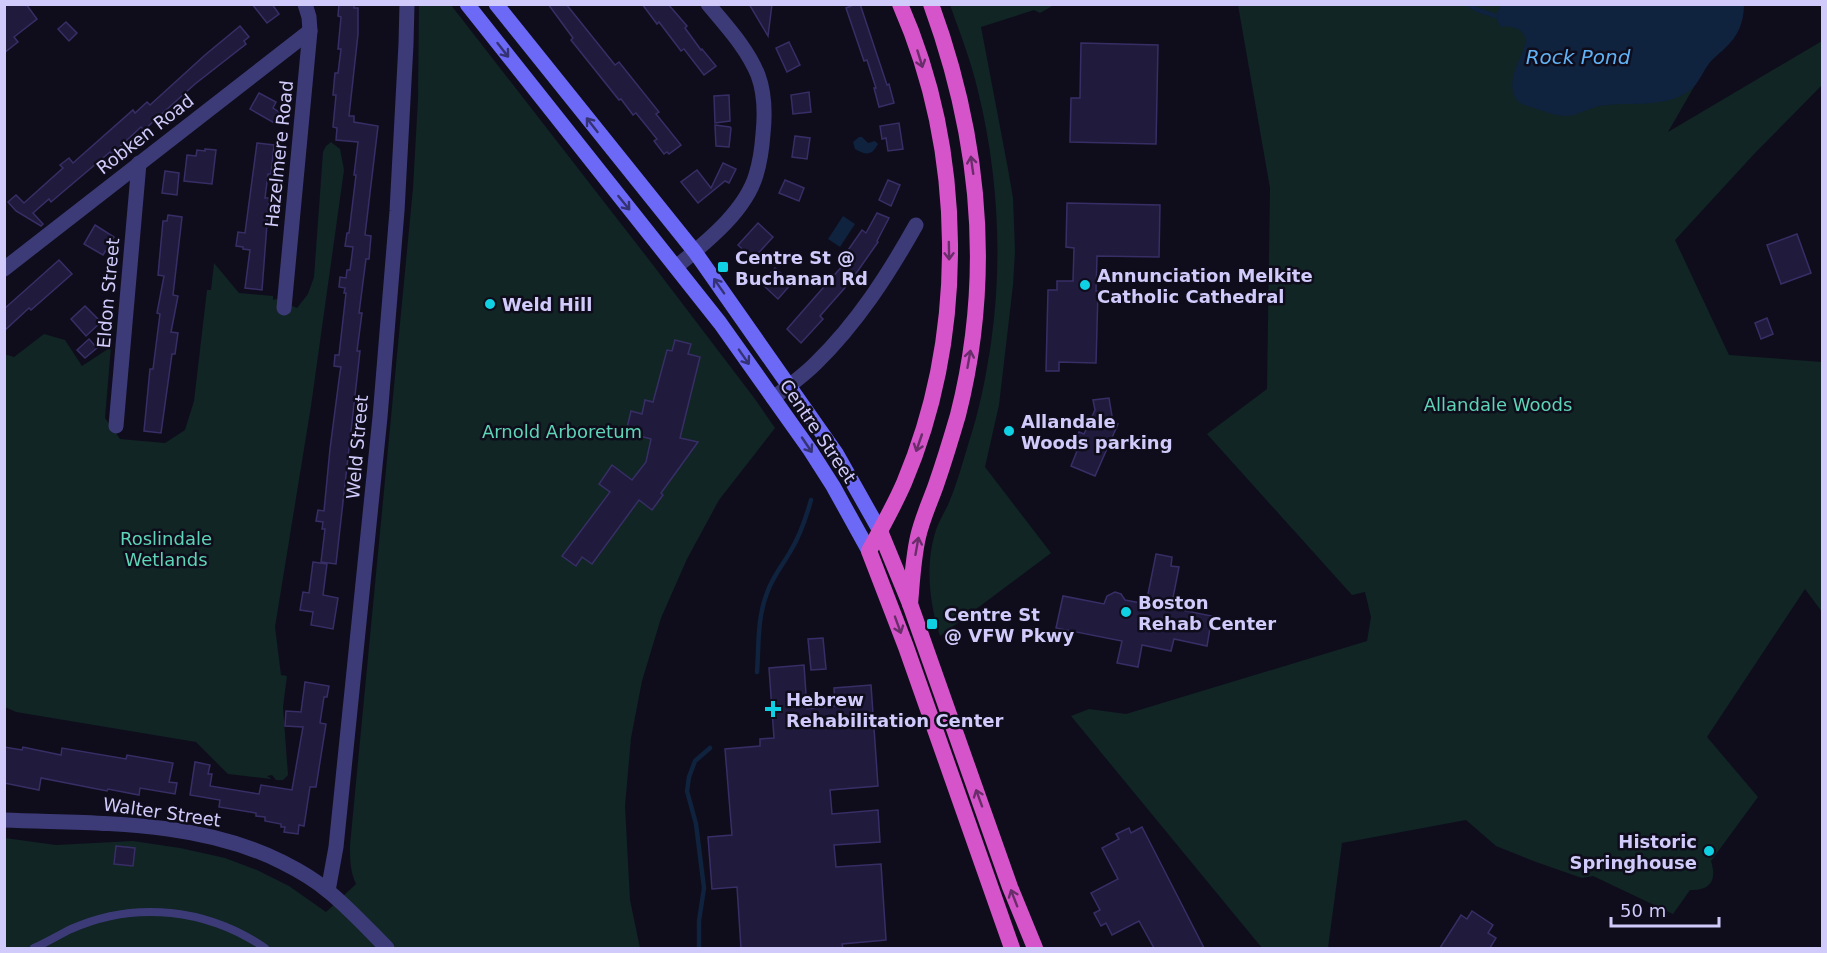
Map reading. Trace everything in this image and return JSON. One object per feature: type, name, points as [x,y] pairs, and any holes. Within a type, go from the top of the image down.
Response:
[{"type":"highway","points":[[869,551],[904,483],[929,411],[942,348],[948,285],[948,208],[938,132],[919,57],[900,4]]},
{"type":"highway","points":[[910,604],[918,538],[947,453],[964,390],[977,287],[976,206],[970,152],[955,76],[931,4]]},
{"type":"highway","name":"Centre Street","points":[[880,531],[910,604],[1010,887],[1035,948]]},
{"type":"highway","name":"Centre Street","points":[[869,551],[909,655],[1012,948]]},
{"type":"main road","name":"Centre Street","points":[[467,4],[720,323],[833,486],[869,551]]},
{"type":"main road","name":"Centre Street","points":[[496,4],[695,252],[836,453],[880,531]]},
{"type":"main road","points":[[594,167],[613,152]]},
{"type":"street","name":"Hazelmere Road","points":[[284,308],[310,31],[305,4]]},
{"type":"street","name":"Weld Street","points":[[328,891],[336,847],[380,417],[397,211],[407,4]]},
{"type":"street","points":[[676,267],[718,230],[747,195],[756,176],[762,147],[763,96],[758,75],[738,38],[708,4]]},
{"type":"street","name":"Robken Road","points":[[4,269],[310,31]]},
{"type":"street","name":"Eldon Street","points":[[116,426],[139,164]]},
{"type":"street","points":[[773,398],[816,364],[849,326],[880,285],[916,225]]},
{"type":"street","name":"Walter Street","points":[[4,820],[105,823],[161,828],[226,840],[266,854],[298,871],[328,891],[387,948]]},
{"type":"lane","points":[[34,948],[92,921],[153,912],[171,912],[220,923],[265,948]]},
{"type":"green space","name":"Arnold Arboretum","points":[[419,5],[451,5],[653,265],[775,428],[719,500],[687,559],[661,618],[642,681],[631,738],[625,806],[630,900],[640,948],[5,948],[5,838],[56,845],[133,841],[225,858],[257,870],[289,886],[326,912],[356,884],[351,870],[350,845],[413,188],[418,99]]},
{"type":"green space","points":[[950,5],[1054,5],[1040,13],[1034,10],[981,27],[1013,198],[1015,251],[999,405],[985,467],[1051,553],[940,636],[931,597],[930,556],[936,530],[959,475],[976,420],[989,356],[997,280],[994,184],[985,122],[972,69]]},
{"type":"green space","name":"Allandale Woods","points":[[1238,5],[1741,5],[1668,132],[1822,41],[1822,85],[1755,153],[1675,240],[1729,355],[1822,362],[1822,612],[1805,589],[1707,737],[1758,797],[1711,861],[1713,879],[1711,883],[1703,889],[1690,890],[1673,914],[1593,876],[1582,878],[1496,846],[1466,820],[1342,843],[1328,948],[1262,948],[1071,716],[1089,709],[1126,714],[1367,641],[1371,617],[1365,592],[1352,595],[1207,434],[1267,389],[1270,188]]},
{"type":"green space","name":"Roslindale Wetlands","points":[[331,142],[340,149],[344,170],[311,406],[275,627],[281,675],[287,676],[283,707],[288,775],[283,780],[276,780],[272,775],[267,776],[272,779],[228,774],[196,742],[16,712],[5,707],[4,354],[14,357],[44,334],[65,340],[82,366],[111,347],[105,418],[120,439],[165,443],[185,430],[194,401],[207,290],[211,290],[214,263],[239,293],[273,296],[273,300],[276,299],[297,308],[308,294],[314,277],[323,152]]},
{"type":"water","name":"Rock Pond","points":[[1501,4],[1513,6],[1744,5],[1743,17],[1736,34],[1710,63],[1693,88],[1686,93],[1655,103],[1600,106],[1565,116],[1526,105],[1515,97],[1513,77],[1525,39],[1518,29],[1500,27],[1496,16]]},
{"type":"water","points":[[859,137],[868,143],[875,141],[878,144],[871,152],[863,153],[855,149],[853,142]]},
{"type":"water","points":[[843,216],[855,224],[840,247],[828,239]]},
{"type":"building","points":[[4,4],[26,4],[37,19],[14,37],[18,42],[4,53]]},
{"type":"building","points":[[252,4],[272,4],[279,14],[267,23]]},
{"type":"building","points":[[339,4],[354,4],[354,8],[358,8],[358,34],[349,116],[354,116],[354,122],[378,126],[365,235],[371,236],[369,259],[366,259],[359,313],[362,313],[357,351],[360,351],[336,564],[321,562],[325,529],[322,529],[323,522],[316,521],[318,510],[324,511],[341,367],[334,366],[335,355],[339,355],[346,293],[344,293],[345,288],[339,287],[340,277],[346,278],[347,270],[350,270],[353,247],[345,246],[347,233],[349,233],[358,142],[336,140],[337,128],[333,127],[336,95],[333,95],[335,73],[338,73],[341,49],[338,49],[341,17],[338,16]]},
{"type":"building","points":[[548,4],[566,4],[615,65],[619,62],[659,112],[656,114],[681,145],[669,154],[667,152],[664,154],[654,141],[657,139],[636,113],[633,115],[621,99],[619,100],[571,40],[573,38]]},
{"type":"building","points":[[642,4],[668,4],[687,26],[685,28],[701,50],[716,66],[704,75],[684,49],[681,51]]},
{"type":"building","points":[[749,4],[772,4],[768,36]]},
{"type":"building","points":[[860,4],[894,103],[879,107],[867,60],[864,61],[846,8]]},
{"type":"building","points":[[66,22],[77,33],[69,41],[58,29]]},
{"type":"building","points":[[240,26],[249,37],[244,41],[246,44],[195,84],[144,130],[141,127],[112,154],[110,152],[51,202],[49,199],[33,213],[43,224],[41,226],[16,211],[8,202],[16,195],[24,203],[63,168],[60,165],[69,158],[73,163],[133,110],[135,113],[147,102],[150,105]]},
{"type":"building","points":[[789,42],[800,65],[787,72],[776,48]]},
{"type":"building","points":[[1081,43],[1158,45],[1156,144],[1070,142],[1071,98],[1080,98]]},
{"type":"building","points":[[809,92],[811,112],[793,114],[791,95]]},
{"type":"building","points":[[259,93],[276,102],[273,108],[282,114],[276,124],[250,109]]},
{"type":"building","points":[[729,95],[730,121],[715,123],[714,96]]},
{"type":"building","points":[[899,123],[903,149],[888,151],[886,138],[882,139],[880,126]]},
{"type":"building","points":[[715,125],[731,128],[729,147],[716,146]]},
{"type":"building","points":[[795,136],[810,138],[807,159],[792,157]]},
{"type":"building","points":[[257,143],[274,145],[271,174],[268,174],[265,198],[269,198],[262,290],[245,288],[250,250],[236,246],[238,232],[245,233]]},
{"type":"building","points":[[205,149],[216,150],[212,184],[184,181],[187,155],[196,156],[197,150],[205,151]]},
{"type":"building","points":[[723,163],[736,169],[729,183],[725,181],[698,203],[681,182],[697,170],[711,188]]},
{"type":"building","points":[[165,171],[179,173],[177,195],[162,193]]},
{"type":"building","points":[[785,180],[804,188],[799,201],[779,193]]},
{"type":"building","points":[[888,180],[900,185],[891,206],[879,200]]},
{"type":"building","name":"Annunciation Melkite Catholic Cathedral","points":[[1067,203],[1160,205],[1159,257],[1097,256],[1096,363],[1059,362],[1059,371],[1046,371],[1048,290],[1057,290],[1057,281],[1073,281],[1074,248],[1066,247]]},
{"type":"building","points":[[877,213],[889,218],[878,242],[850,282],[820,316],[823,319],[801,343],[787,329],[851,256],[846,253],[862,230],[866,233]]},
{"type":"building","points":[[168,215],[182,217],[173,295],[178,296],[171,332],[178,333],[175,354],[172,354],[161,433],[144,431],[150,369],[153,369],[160,314],[157,313],[164,276],[158,275],[163,221],[167,221]]},
{"type":"building","points":[[758,223],[773,237],[753,259],[738,245]]},
{"type":"building","points":[[95,225],[114,237],[103,255],[84,244]]},
{"type":"building","points":[[1797,234],[1811,273],[1781,284],[1767,245]]},
{"type":"building","points":[[59,260],[72,274],[4,331],[4,309]]},
{"type":"building","points":[[775,268],[792,283],[778,299],[761,283]]},
{"type":"building","points":[[85,306],[101,322],[86,336],[71,319]]},
{"type":"building","points":[[1767,318],[1773,334],[1761,339],[1755,323]]},
{"type":"building","points":[[89,339],[97,348],[85,358],[77,350]]},
{"type":"building","points":[[675,340],[691,344],[688,354],[700,357],[680,438],[698,442],[661,493],[663,495],[652,510],[639,500],[592,564],[582,557],[576,566],[562,556],[610,492],[599,484],[612,465],[632,480],[646,462],[651,439],[626,432],[631,411],[642,414],[645,400],[653,402],[667,350],[672,351]]},
{"type":"building","points":[[1109,398],[1113,422],[1118,424],[1095,476],[1071,466],[1077,451],[1071,449],[1079,432],[1084,434],[1095,410],[1093,400]]},
{"type":"building","name":"Boston Rehab Center","points":[[1156,554],[1172,557],[1171,566],[1179,567],[1171,608],[1212,616],[1207,646],[1174,639],[1171,651],[1142,645],[1138,667],[1117,663],[1122,641],[1056,628],[1063,596],[1104,604],[1107,596],[1115,592],[1121,594],[1125,600],[1146,604]]},
{"type":"building","points":[[313,562],[327,564],[323,595],[338,598],[333,629],[311,625],[313,612],[300,610],[303,592],[309,593]]},
{"type":"building","points":[[823,638],[826,669],[811,670],[808,639]]},
{"type":"building","points":[[804,665],[807,709],[835,706],[834,688],[871,685],[878,786],[830,790],[832,814],[878,810],[880,842],[834,845],[836,867],[881,864],[886,940],[842,944],[843,948],[741,948],[737,887],[712,889],[708,837],[732,835],[725,749],[760,746],[760,739],[774,738],[769,668]]},
{"type":"building","points":[[305,682],[329,686],[327,697],[324,697],[320,723],[326,724],[316,787],[310,787],[304,826],[299,825],[298,834],[284,832],[285,827],[281,827],[281,824],[265,821],[265,817],[256,816],[256,813],[219,807],[220,800],[190,795],[195,762],[210,765],[208,774],[212,774],[210,786],[259,794],[261,785],[292,790],[303,727],[285,726],[286,711],[301,712]]},
{"type":"building","points":[[4,747],[22,750],[23,747],[61,755],[62,748],[126,759],[127,755],[173,763],[169,782],[177,783],[175,794],[140,788],[139,795],[41,778],[39,790],[4,783]]},
{"type":"building","points":[[1142,827],[1204,948],[1154,948],[1139,921],[1112,935],[1106,923],[1101,926],[1094,913],[1100,910],[1091,893],[1118,879],[1102,848],[1119,839],[1116,834],[1129,828],[1131,833]]},
{"type":"building","points":[[116,846],[135,848],[133,866],[114,864]]},
{"type":"building","points":[[1472,911],[1493,925],[1488,933],[1496,938],[1490,948],[1440,948],[1461,915],[1467,919]]},
{"type":"waterway","points":[[1467,4],[1496,16]]},
{"type":"waterway","points":[[757,672],[759,632],[767,593],[797,540],[811,500]]},
{"type":"waterway","points":[[699,948],[699,921],[704,888],[696,824],[687,791],[695,761],[710,748]]},
{"type":"place","name":"Centre St @ Buchanan Rd","points":[[723,267]]},
{"type":"place","name":"Annunciation Melkite Catholic Cathedral","points":[[1085,285]]},
{"type":"place","name":"Weld Hill","points":[[490,304]]},
{"type":"place","name":"Allandale Woods parking","points":[[1009,431]]},
{"type":"place","name":"Boston Rehab Center","points":[[1126,612]]},
{"type":"place","name":"Centre St @ VFW Pkwy","points":[[932,624]]},
{"type":"place","name":"Hebrew Rehabilitation Center","points":[[773,709]]},
{"type":"place","name":"Historic Springhouse","points":[[1709,851]]}]
